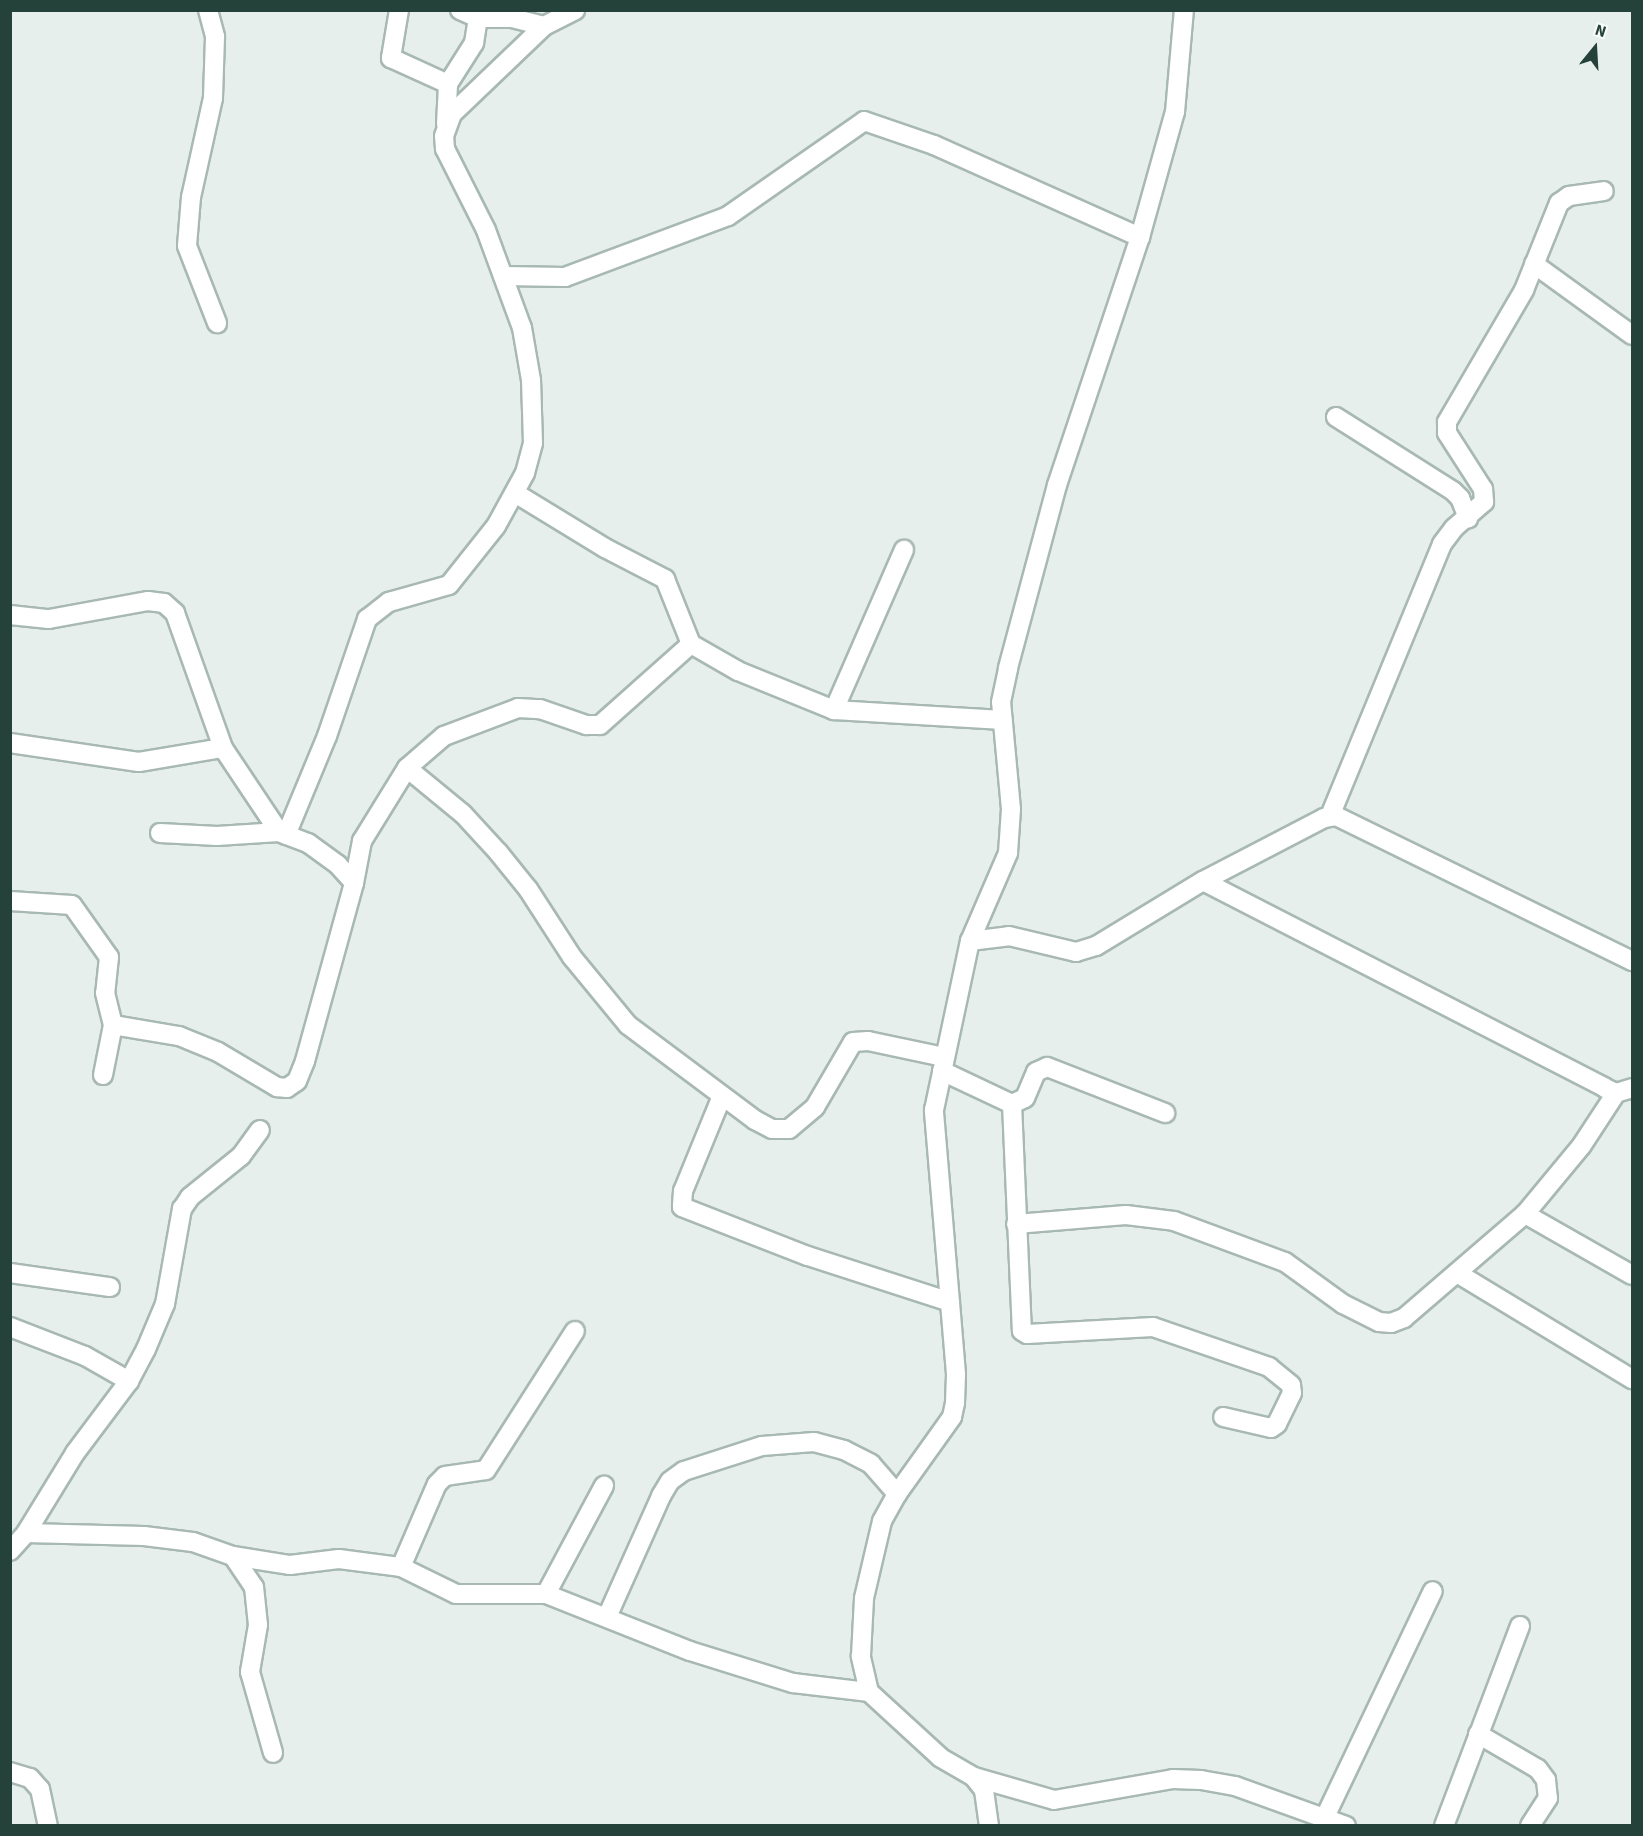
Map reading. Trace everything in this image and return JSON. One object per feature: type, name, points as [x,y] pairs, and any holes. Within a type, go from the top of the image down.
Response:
[{"type":"street","points":[[208,10],[216,37],[213,98],[191,197],[187,246],[217,323]]},
{"type":"street","points":[[399,10],[391,58],[448,84]]},
{"type":"street","points":[[460,10],[478,18],[512,18],[544,26]]},
{"type":"street","points":[[446,126],[473,91],[544,26],[575,10]]},
{"type":"street","points":[[1184,10],[1175,112],[1140,237],[1103,338],[1038,547],[1001,702],[1011,809],[1008,853],[970,941],[934,1110],[957,1374],[952,1417],[897,1494],[882,1521],[864,1598],[861,1656],[869,1692],[940,1757],[974,1777],[1054,1800],[1173,1779],[1201,1780],[1235,1786],[1298,1818],[1325,1817],[1346,1826]]},
{"type":"street","points":[[283,834],[327,736],[368,619],[389,602],[449,585],[472,561],[515,493],[525,473],[533,443],[531,380],[522,328],[486,231],[445,149],[448,84],[474,43],[478,18]]},
{"type":"street","points":[[503,276],[565,276],[728,216],[864,121],[934,145],[1140,237]]},
{"type":"street","points":[[1330,816],[1433,564],[1454,528],[1480,508],[1485,495],[1446,428],[1524,290],[1559,202],[1569,196],[1604,191]]},
{"type":"street","points":[[1534,264],[1632,335]]},
{"type":"street","points":[[1336,417],[1453,491],[1460,498],[1468,518]]},
{"type":"street","points":[[515,493],[605,548],[665,579],[691,644],[747,675],[834,710],[1003,720]]},
{"type":"street","points":[[834,710],[904,550]]},
{"type":"street","points":[[10,615],[49,618],[148,601],[164,603],[175,613],[223,748],[283,834]]},
{"type":"street","points":[[113,1025],[179,1036],[218,1052],[277,1087],[288,1088],[297,1081],[305,1061],[354,883],[362,841],[407,768],[444,736],[518,708],[540,709],[600,725],[691,644]]},
{"type":"street","points":[[10,743],[139,762],[223,748]]},
{"type":"street","points":[[407,768],[463,814],[498,852],[528,889],[572,957],[628,1025],[722,1096],[772,1129],[789,1129],[815,1107],[854,1042],[868,1041],[943,1064],[1012,1104]]},
{"type":"street","points":[[970,941],[1009,936],[1076,952],[1096,946],[1203,881],[1330,816],[1348,819],[1484,891],[1632,961]]},
{"type":"street","points":[[160,833],[227,836],[283,834],[308,843],[338,865],[354,883]]},
{"type":"street","points":[[1016,1224],[1126,1215],[1174,1221],[1285,1262],[1343,1304],[1379,1322],[1404,1318],[1525,1214],[1624,1090],[1457,1014],[1203,881]]},
{"type":"street","points":[[10,901],[62,902],[78,910],[109,957],[105,993],[113,1025],[103,1075]]},
{"type":"street","points":[[1012,1104],[1024,1098],[1036,1072],[1047,1067],[1165,1113]]},
{"type":"street","points":[[722,1096],[683,1191],[682,1207],[819,1260],[950,1302]]},
{"type":"street","points":[[1012,1104],[1020,1326],[1027,1334],[1154,1327],[1269,1366],[1291,1385],[1292,1393],[1271,1428],[1223,1417]]},
{"type":"street","points":[[10,1551],[26,1533],[75,1453],[129,1381],[165,1304],[182,1209],[190,1197],[241,1156],[260,1130]]},
{"type":"street","points":[[1525,1214],[1632,1275]]},
{"type":"street","points":[[10,1273],[110,1287]]},
{"type":"street","points":[[1457,1273],[1630,1377]]},
{"type":"street","points":[[10,1327],[85,1356],[129,1381]]},
{"type":"street","points":[[401,1568],[437,1484],[445,1476],[486,1470],[575,1331]]},
{"type":"street","points":[[607,1617],[661,1496],[670,1481],[684,1471],[762,1446],[814,1442],[844,1450],[871,1464],[897,1494]]},
{"type":"street","points":[[546,1594],[604,1486]]},
{"type":"street","points":[[26,1533],[144,1536],[193,1542],[233,1556],[290,1565],[339,1559],[401,1568],[456,1594],[546,1594],[690,1651],[793,1683],[869,1692]]},
{"type":"street","points":[[233,1556],[254,1587],[258,1625],[250,1672],[273,1753]]},
{"type":"street","points":[[1325,1817],[1432,1591]]},
{"type":"street","points":[[1444,1826],[1520,1626]]},
{"type":"street","points":[[1478,1734],[1538,1769],[1546,1780],[1548,1798],[1530,1826]]},
{"type":"street","points":[[10,1772],[30,1778],[40,1789],[48,1826]]},
{"type":"street","points":[[974,1777],[984,1790],[989,1826]]}]
